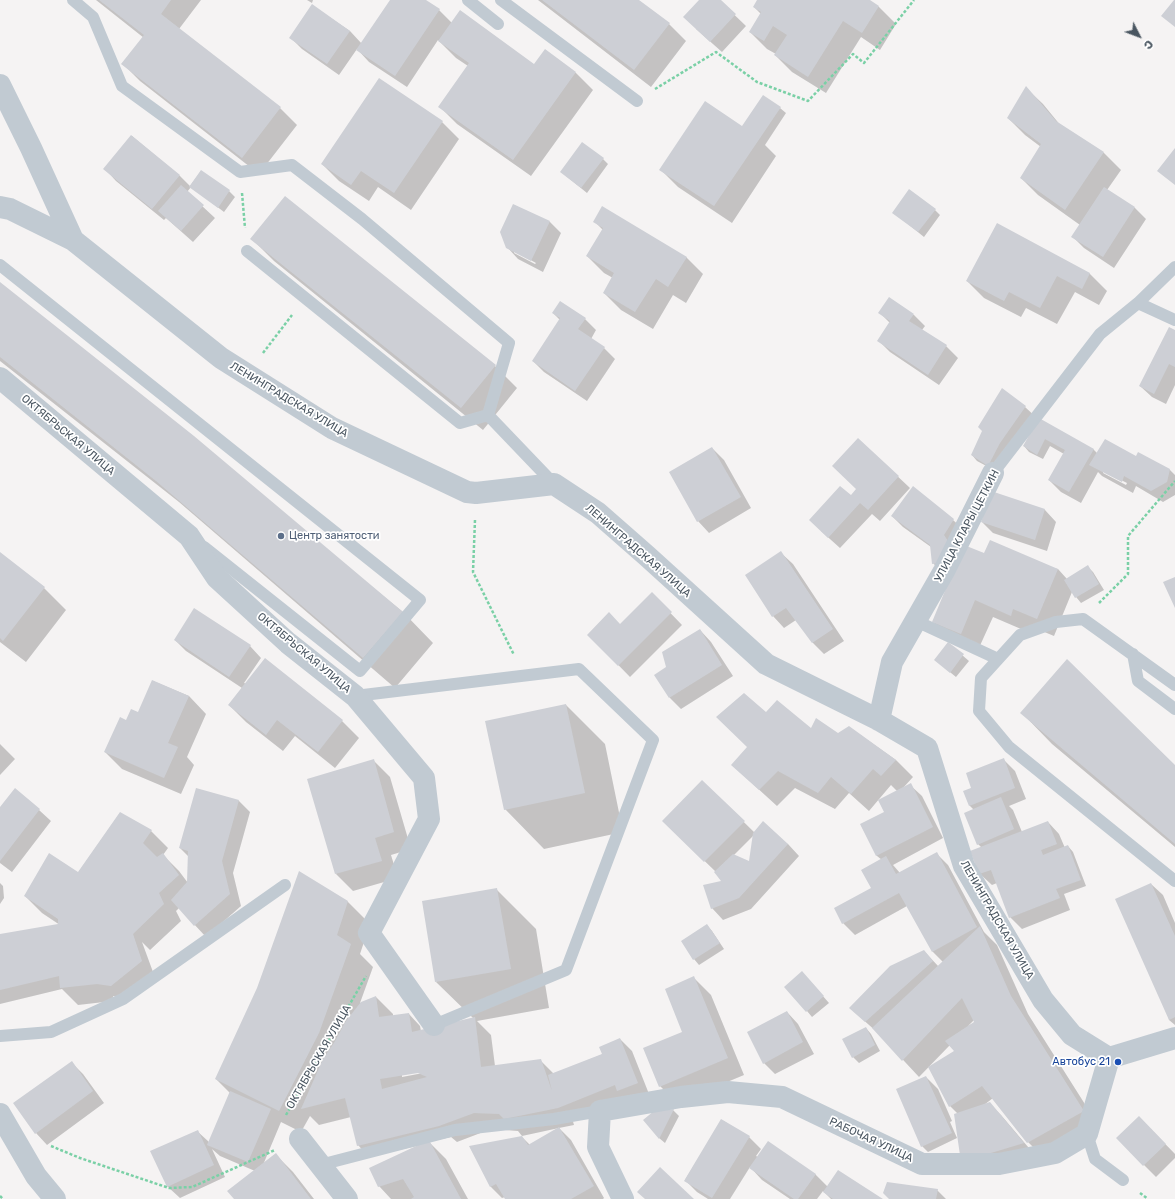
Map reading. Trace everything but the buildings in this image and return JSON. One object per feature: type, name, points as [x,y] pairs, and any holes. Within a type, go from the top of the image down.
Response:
[{"type":"street","points":[[0,85],[31,148],[72,240]]},
{"type":"street","name":"ЛЕНИНГРАДСКАЯ УЛИЦА","points":[[0,207],[10,209],[72,240],[221,358],[332,428],[467,492],[476,493],[554,484],[598,513],[766,664],[879,720],[927,748],[964,866],[1043,1000],[1072,1035],[1109,1058]]},
{"type":"street","name":"ОКТЯБРЬСКАЯ УЛИЦА","points":[[0,378],[189,536],[217,578],[288,643],[355,696],[424,778],[429,819],[369,933],[434,1025]]},
{"type":"street","name":"УЛИЦА КЛАРЫ ЦЕТКИН","points":[[879,720],[892,662],[944,571],[993,473]]},
{"type":"street","points":[[1087,1134],[1109,1058],[1175,1038]]},
{"type":"street","name":"РАБОЧАЯ УЛИЦА","points":[[600,1111],[681,1097],[728,1092],[782,1097],[922,1164],[999,1164],[1054,1153],[1087,1134]]},
{"type":"street","points":[[600,1111],[598,1146],[623,1199]]},
{"type":"street","points":[[7,1128],[36,1176],[55,1199]]},
{"type":"street","points":[[300,1139],[347,1199]]},
{"type":"lane","points":[[73,0],[93,16],[122,86],[240,172],[292,165],[362,219],[510,343],[488,415]]},
{"type":"lane","points":[[468,0],[498,24]]},
{"type":"lane","points":[[501,0],[637,101]]},
{"type":"lane","points":[[247,251],[460,423],[488,415]]},
{"type":"lane","points":[[0,265],[420,600],[360,671],[189,536]]},
{"type":"lane","name":"УЛИЦА КЛАРЫ ЦЕТКИН","points":[[993,473],[1100,334],[1138,303],[1175,267]]},
{"type":"lane","points":[[1138,303],[1175,320]]},
{"type":"lane","points":[[488,415],[554,484]]},
{"type":"lane","points":[[1175,685],[1083,619],[1056,622],[1020,635],[981,678],[979,711],[1008,747],[1175,880]]},
{"type":"lane","points":[[916,620],[998,659]]},
{"type":"lane","points":[[1133,654],[1138,681],[1175,709]]},
{"type":"lane","points":[[355,696],[579,669],[653,740],[566,970],[434,1025]]},
{"type":"lane","points":[[0,1036],[51,1032],[123,999],[285,885]]},
{"type":"lane","points":[[320,1165],[455,1130],[554,1119],[600,1111]]},
{"type":"lane","points":[[1087,1134],[1095,1159],[1123,1180]]},
{"type":"path","points":[[637,101],[716,52],[757,82],[808,101],[853,54],[864,63],[914,0]]},
{"type":"path","points":[[240,172],[247,251]]},
{"type":"path","points":[[246,374],[305,297]]},
{"type":"path","points":[[1083,619],[1128,574],[1128,536],[1175,481]]},
{"type":"path","points":[[476,493],[473,572],[523,676]]},
{"type":"path","name":"ОКТЯБРЬСКАЯ УЛИЦА","points":[[300,1139],[284,1117],[340,1022],[380,950]]},
{"type":"path","points":[[7,1128],[80,1158],[169,1188],[192,1187],[300,1139]]},
{"type":"path","points":[[0,1196],[3,1199]]},
{"type":"place","name":"Центр занятости","points":[[281,536]]},
{"type":"place","name":"Автобус 21","points":[[1118,1062]]}]
